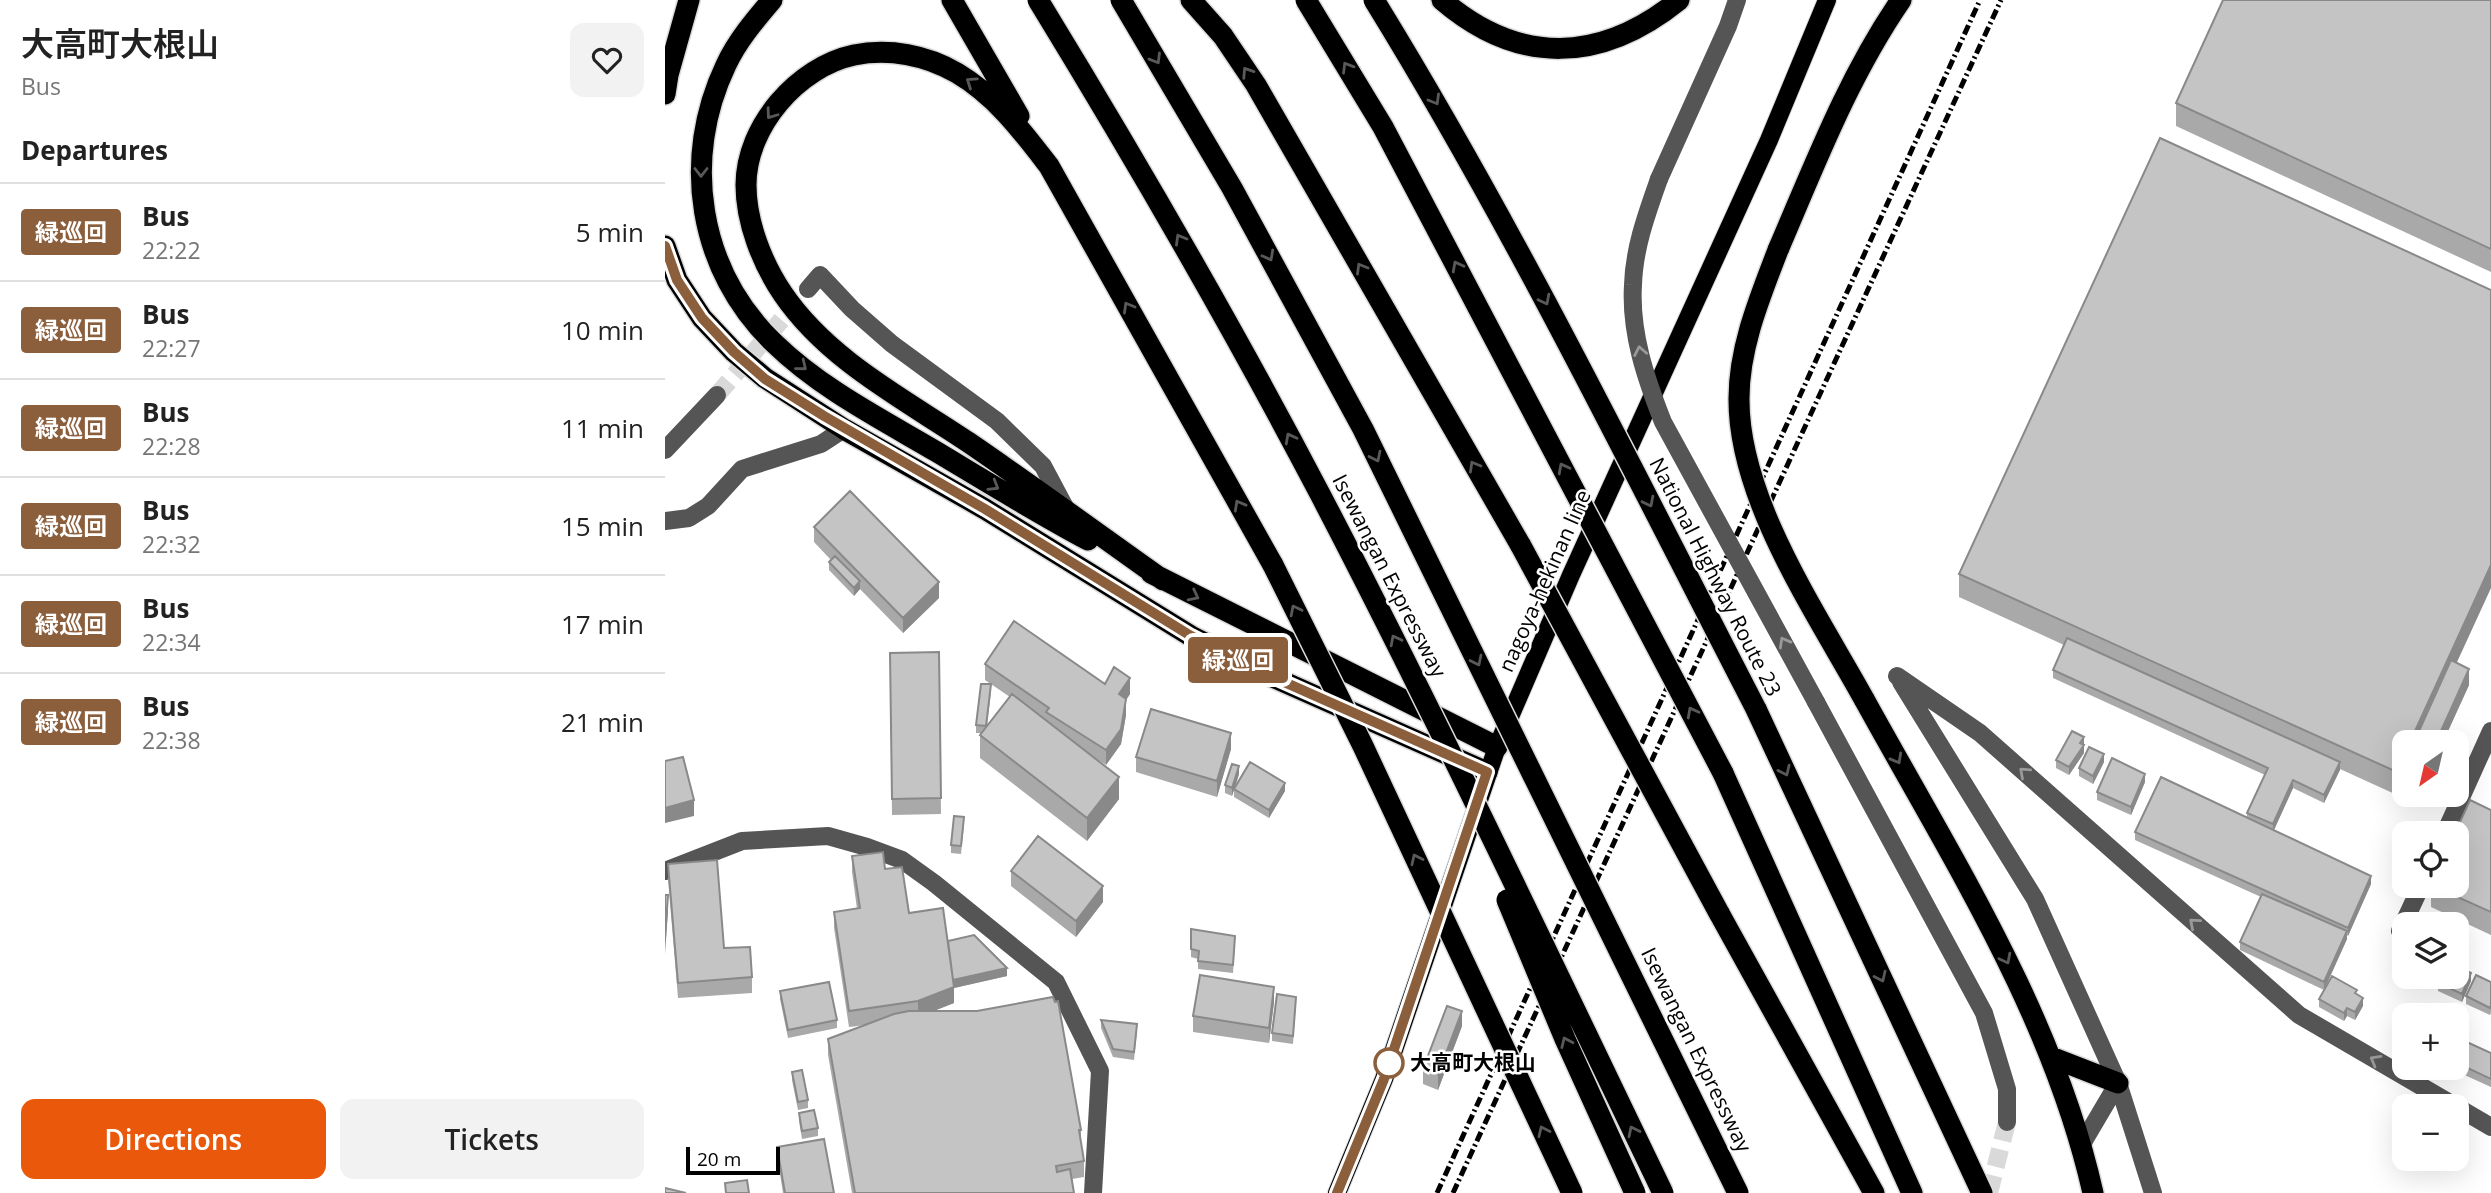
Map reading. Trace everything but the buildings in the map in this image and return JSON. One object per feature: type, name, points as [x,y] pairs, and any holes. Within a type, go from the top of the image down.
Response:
[{"type":"highway","points":[[665,94],[689,0]]},
{"type":"highway","points":[[772,0],[746,31],[726,64],[704,131],[700,167],[702,206],[711,245],[727,281],[745,311],[774,344],[819,380],[862,408],[1058,524],[1163,580],[1497,747]]},
{"type":"highway","points":[[952,0],[1049,166],[1273,565],[1363,746],[1572,1193]]},
{"type":"highway","name":"Isewangan Expressway","points":[[1038,0],[1123,139],[1230,326],[1319,492],[1419,687],[1663,1193]]},
{"type":"highway","name":"Isewangan Expressway","points":[[1121,0],[1233,188],[1363,429],[1680,1077],[1741,1193]]},
{"type":"highway","points":[[1306,0],[1383,127],[1723,773],[1912,1193]]},
{"type":"highway","name":"National Highway Route 23","points":[[1374,0],[1433,96],[1525,262],[1756,709],[1982,1193]]},
{"type":"highway","points":[[1442,0],[1463,18],[1494,34],[1527,46],[1563,50],[1598,43],[1635,29],[1679,0]]},
{"type":"highway","points":[[1901,0],[1868,51],[1846,93],[1778,250],[1757,306],[1742,358],[1739,398],[1744,449],[1759,502],[1798,578],[1993,933],[2051,1057],[2082,1144],[2093,1193]]},
{"type":"highway","points":[[1194,2],[1223,36],[1256,85],[1521,546],[1874,1193]]},
{"type":"highway","points":[[1049,166],[1016,122],[985,92],[955,72],[924,58],[886,52],[853,55],[822,68],[792,89],[767,116],[753,149],[746,184],[750,219],[763,259],[783,294],[809,326],[846,360],[1163,580]]},
{"type":"highway","points":[[665,246],[677,280],[702,318],[734,352],[765,379],[844,429],[985,509],[1191,636],[1266,674],[1487,772]]},
{"type":"highway","points":[[1419,687],[1565,1039],[1635,1193]]},
{"type":"highway","points":[[2051,1057],[2118,1083]]},
{"type":"main road","name":"nagoya-hekinan line","points":[[1337,1193],[1384,1079],[1497,747],[1577,562],[1769,140],[1827,0]]},
{"type":"street","points":[[1737,0],[1728,26],[1659,179],[1646,217],[1632,286],[1639,352],[1648,385],[1663,422],[1984,1013],[2007,1089],[2007,1122]]},
{"type":"street","points":[[814,282],[852,309],[892,344],[997,421],[1043,466],[1067,511]]},
{"type":"street","points":[[665,450],[717,395]]},
{"type":"street","points":[[665,521],[689,518],[708,506],[742,468],[821,444],[844,429]]},
{"type":"street","points":[[2153,1193],[2118,1083],[2035,899],[1897,676],[1980,733],[2299,1015],[2435,1094]]},
{"type":"street","points":[[2450,821],[2491,731]]},
{"type":"street","points":[[665,871],[742,841],[828,836],[902,860],[934,883],[1056,982],[1100,1071],[1093,1193]]},
{"type":"street","points":[[2082,1144],[2118,1083]]},
{"type":"street","points":[[2469,1113],[2491,1126]]},
{"type":"tunnel","points":[[717,395],[808,289]]},
{"type":"tunnel","points":[[1989,1193],[2007,1122]]},
{"type":"railway","points":[[1437,1193],[1980,0]]},
{"type":"railway","points":[[1453,1193],[2001,0]]},
{"type":"bus line","name":"緑巡回","points":[[665,246],[677,280],[702,318],[734,352],[765,379],[844,429],[985,509],[1191,636],[1266,674],[1487,772],[1384,1079],[1337,1193]]},
{"type":"place","name":"大高町大根山","points":[[1389,1063]]}]
